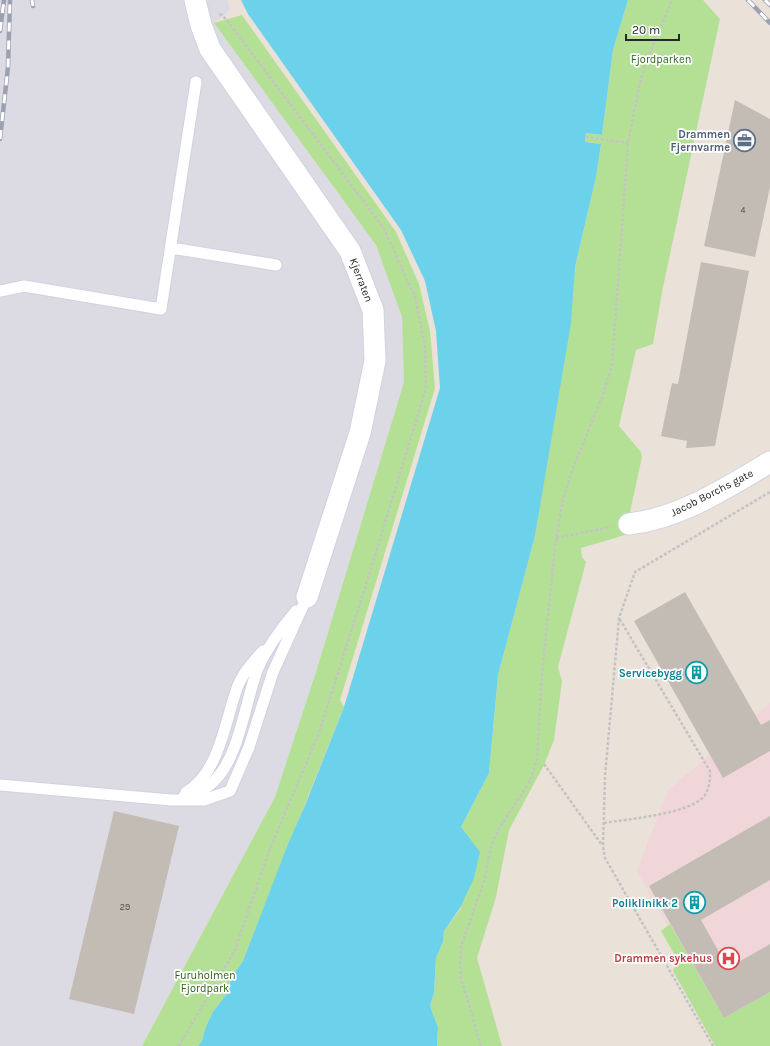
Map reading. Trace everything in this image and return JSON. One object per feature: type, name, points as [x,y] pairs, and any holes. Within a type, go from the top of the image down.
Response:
[{"type":"street","name":"Kjerraten","points":[[195,0],[201,24],[210,49],[350,251],[373,310],[375,361],[360,433],[307,597]]},
{"type":"street","name":"Jacob Borchs gate","points":[[629,524],[648,521],[683,510],[770,462]]},
{"type":"lane","points":[[0,291],[24,286],[162,309],[196,82]]},
{"type":"lane","points":[[171,248],[276,265]]},
{"type":"lane","points":[[172,800],[199,792],[216,780],[229,760],[259,668],[272,642],[307,597]]},
{"type":"lane","points":[[0,786],[172,800],[204,800],[230,791],[249,747],[273,672],[307,597]]},
{"type":"path","points":[[481,1046],[461,978],[461,946],[485,879],[491,846],[498,830],[530,781],[537,759],[542,673],[556,538],[563,499],[573,468],[602,398],[612,365],[628,143],[638,87],[645,65],[672,0]]},
{"type":"path","points":[[586,137],[628,143]]},
{"type":"path","points":[[713,1046],[610,870],[605,858],[603,846],[605,776],[619,618],[636,572],[770,492]]},
{"type":"path","points":[[556,538],[629,524]]},
{"type":"path","points":[[604,822],[684,809],[699,801],[706,794],[710,783],[710,771],[619,618]]},
{"type":"path","points":[[544,764],[603,846]]},
{"type":"shaded area","points":[[0,0],[228,0],[230,10],[214,23],[376,245],[402,317],[404,382],[316,672],[275,797],[142,1046],[0,1046]]},
{"type":"shaded area","name":"Drammen sykehus","points":[[770,703],[770,1046],[735,1046],[637,871],[668,790]]},
{"type":"green space","name":"Fjordparken","points":[[628,0],[703,0],[720,19],[662,292],[653,344],[636,350],[619,426],[641,452],[642,457],[625,535],[581,548],[582,557],[586,562],[558,667],[562,681],[554,740],[544,765],[509,830],[496,897],[477,958],[502,1046],[437,1046],[438,1027],[430,1006],[434,993],[436,958],[443,942],[444,931],[461,908],[461,827],[489,773],[498,675],[535,536],[575,267],[596,177],[601,144],[585,142],[586,133],[602,135],[613,50]]},
{"type":"green space","name":"Furuholmen Fjordpark","points":[[242,15],[396,232],[419,284],[430,331],[435,388],[340,700],[344,707],[243,961],[231,978],[229,991],[212,1013],[205,1029],[202,1041],[198,1046],[142,1046],[275,797],[316,672],[404,382],[402,317],[376,245],[214,23]]},
{"type":"green space","points":[[670,924],[724,1018],[770,992],[770,1046],[715,1046],[673,971],[677,959],[661,931]]},
{"type":"water","points":[[241,0],[628,0],[613,50],[602,135],[586,133],[585,142],[601,144],[596,177],[575,267],[571,323],[535,536],[498,675],[489,773],[461,827],[480,852],[474,878],[460,908],[444,931],[443,942],[436,958],[434,993],[430,1006],[438,1027],[437,1046],[198,1046],[202,1041],[205,1029],[212,1013],[229,991],[231,978],[243,961],[288,844],[344,707],[440,388],[436,331],[425,281],[401,230],[248,14]]},
{"type":"building","points":[[735,100],[770,119],[770,187],[755,257],[704,246]]},
{"type":"building","points":[[701,262],[749,271],[715,446],[686,448],[687,441],[661,436],[672,383],[678,384]]},
{"type":"building","name":"Servicebygg","points":[[685,592],[761,725],[770,720],[770,751],[723,778],[634,621]]},
{"type":"building","points":[[114,811],[179,826],[134,1014],[69,999]]},
{"type":"building","name":"Poliklinikk 2","points":[[770,816],[770,880],[701,920],[728,968],[770,944],[770,992],[724,1018],[649,886]]},
{"type":"railway","points":[[0,31],[4,0]]},
{"type":"railway","points":[[0,139],[8,67],[10,0]]},
{"type":"railway","points":[[32,0],[33,6]]},
{"type":"railway","points":[[748,0],[770,23]]},
{"type":"railway","points":[[765,0],[770,5]]},
{"type":"place","name":"Drammen Fjernvarme","points":[[745,140]]},
{"type":"place","name":"Servicebygg","points":[[697,673]]},
{"type":"place","name":"Poliklinikk 2","points":[[694,903]]},
{"type":"place","name":"Drammen sykehus","points":[[728,958]]}]
